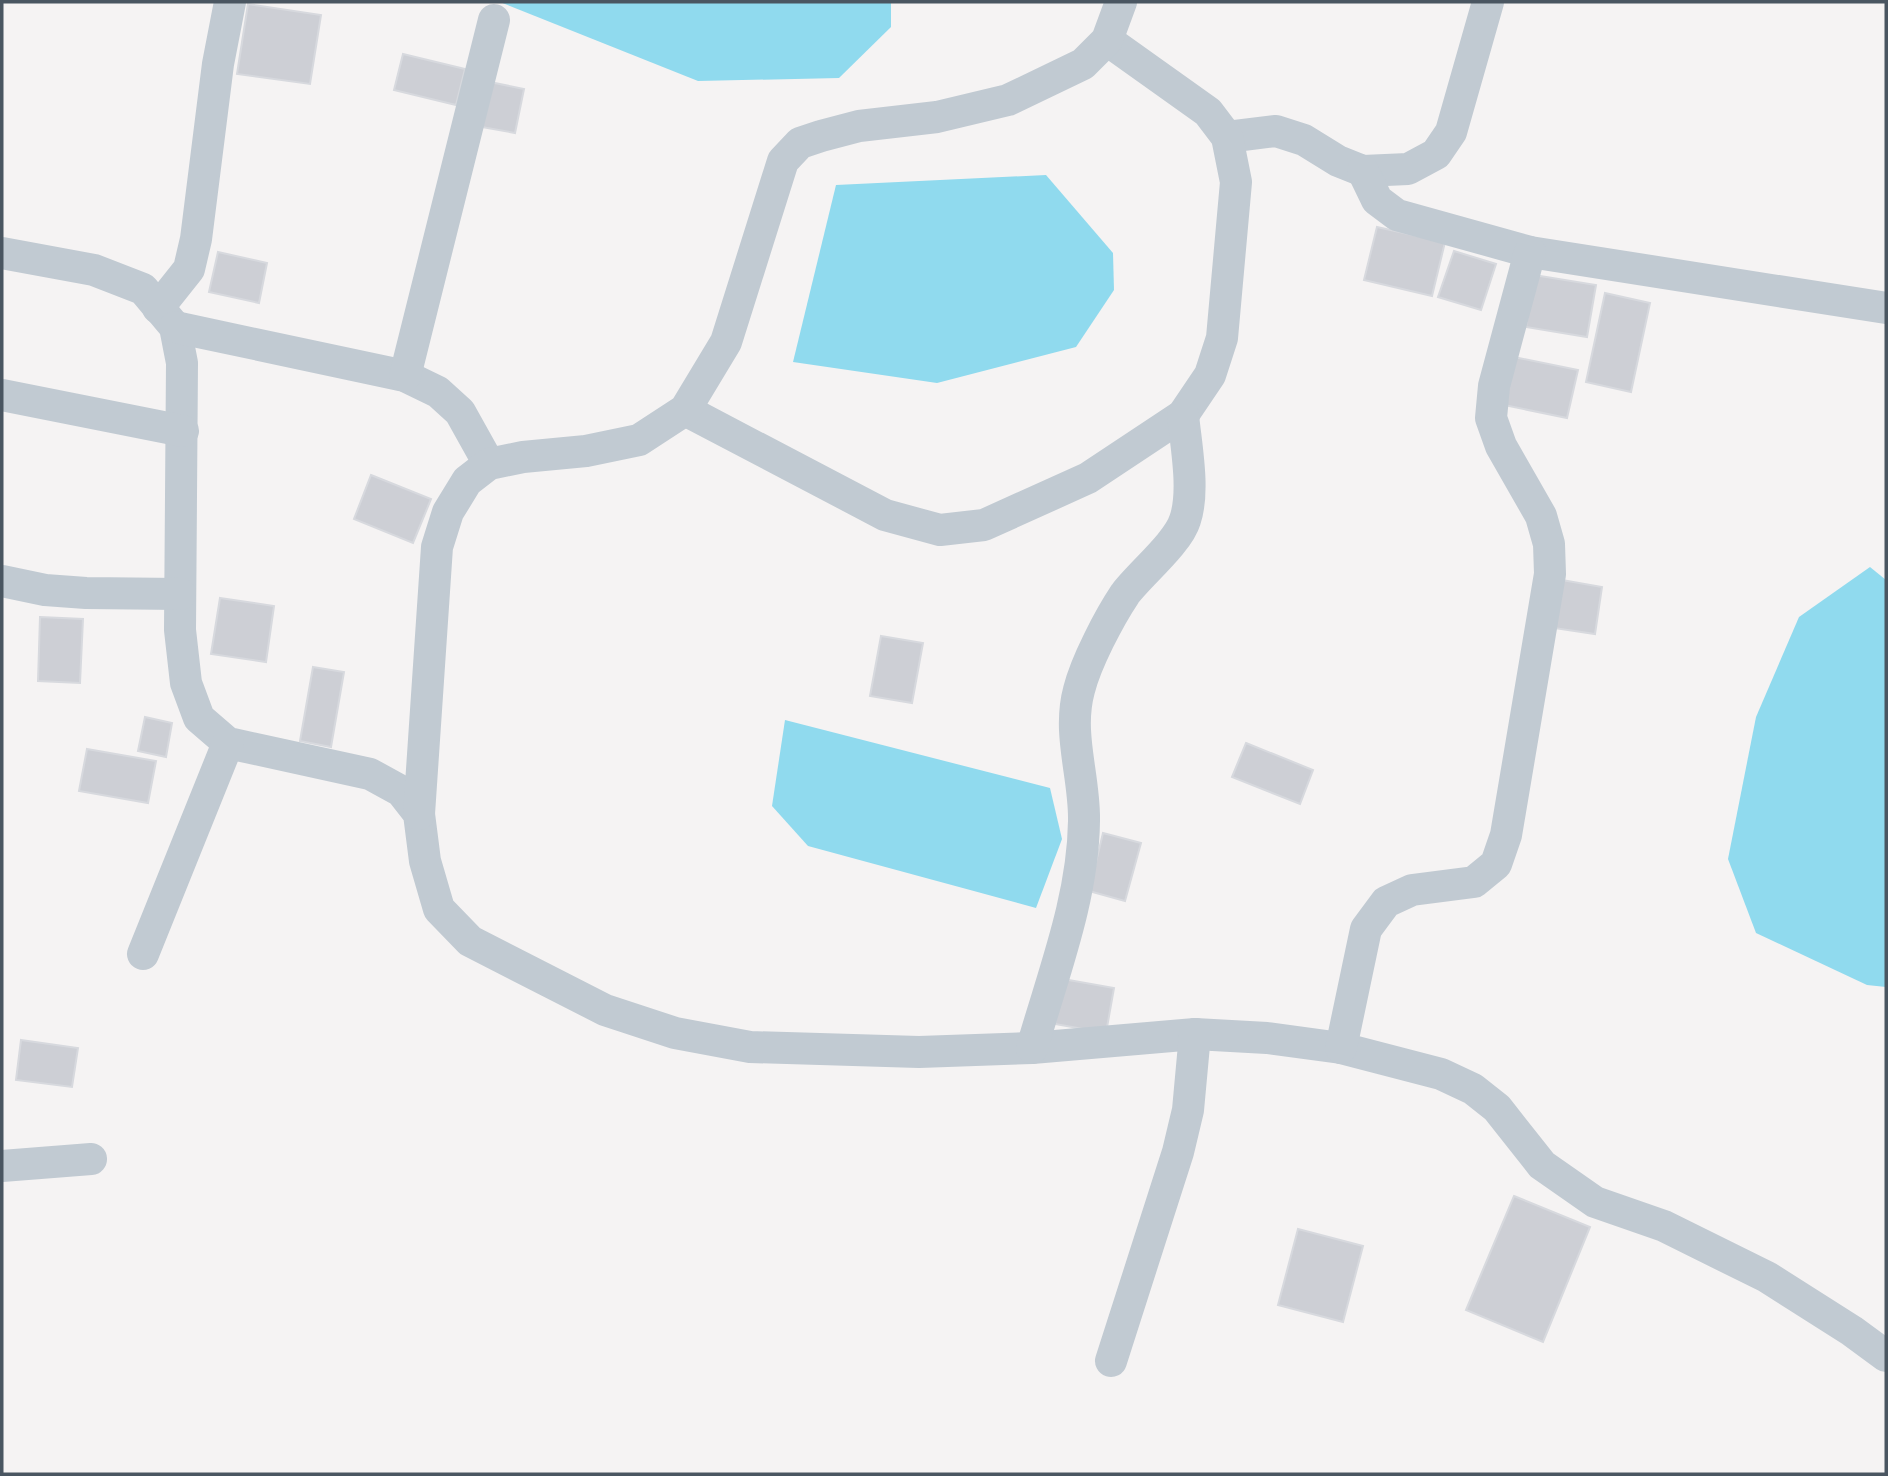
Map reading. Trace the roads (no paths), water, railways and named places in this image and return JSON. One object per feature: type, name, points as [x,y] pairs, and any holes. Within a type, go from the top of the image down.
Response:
[{"type":"street","points":[[167,318],[189,269],[196,239],[218,64],[230,2]]},
{"type":"street","points":[[1121,2],[1107,40],[1083,64],[1008,100],[937,117],[859,126],[800,144],[783,161],[726,342],[685,410],[639,440],[586,451],[523,457],[489,464],[467,481],[448,512],[437,547],[419,814],[425,861],[439,909],[470,941],[605,1010],[675,1033],[750,1046],[919,1052],[1032,1048],[1195,1034],[1267,1038],[1340,1048],[1441,1074],[1473,1089],[1497,1108],[1542,1164],[1595,1202],[1664,1226],[1767,1277],[1886,1356]]},
{"type":"street","points":[[1227,137],[1276,131],[1304,140],[1338,161],[1363,171],[1408,169],[1436,154],[1451,132],[1488,2]]},
{"type":"street","points":[[405,376],[495,20]]},
{"type":"street","points":[[685,410],[885,515],[940,530],[984,525],[1088,478],[1183,415],[1210,375],[1222,338],[1236,182],[1227,137],[1208,112],[1107,40]]},
{"type":"street","points":[[1363,171],[1377,200],[1396,215],[1530,252],[1886,308]]},
{"type":"street","points":[[1340,1048],[1366,929],[1387,902],[1412,890],[1474,882],[1496,864],[1506,835],[1550,574],[1549,544],[1541,516],[1502,446],[1491,418],[1494,386],[1530,252]]},
{"type":"street","points":[[2,253],[94,270],[143,289],[167,318],[182,363],[180,630],[186,682],[198,718],[228,743],[370,775],[401,791],[419,814]]},
{"type":"street","points":[[167,318],[405,376],[439,392],[460,412],[489,464]]},
{"type":"street","points":[[2,395],[183,431]]},
{"type":"street","points":[[1032,1048],[1073,906],[1081,861],[1084,819],[1074,732],[1079,690],[1094,651],[1125,594],[1185,522],[1189,485],[1183,415]]},
{"type":"street","points":[[2,581],[45,590],[86,593],[180,594]]},
{"type":"street","points":[[143,954],[228,743]]},
{"type":"street","points":[[1111,1361],[1178,1152],[1188,1110],[1195,1034]]},
{"type":"street","points":[[2,1166],[91,1159]]},
{"type":"water","points":[[500,2],[891,2],[891,27],[839,78],[698,81]]},
{"type":"water","points":[[1046,175],[1113,253],[1114,290],[1076,347],[937,383],[793,362],[836,185]]},
{"type":"water","points":[[1870,567],[1886,580],[1886,987],[1867,985],[1756,933],[1728,859],[1756,717],[1799,617]]},
{"type":"water","points":[[785,720],[1050,788],[1062,839],[1036,908],[808,846],[772,806]]}]
